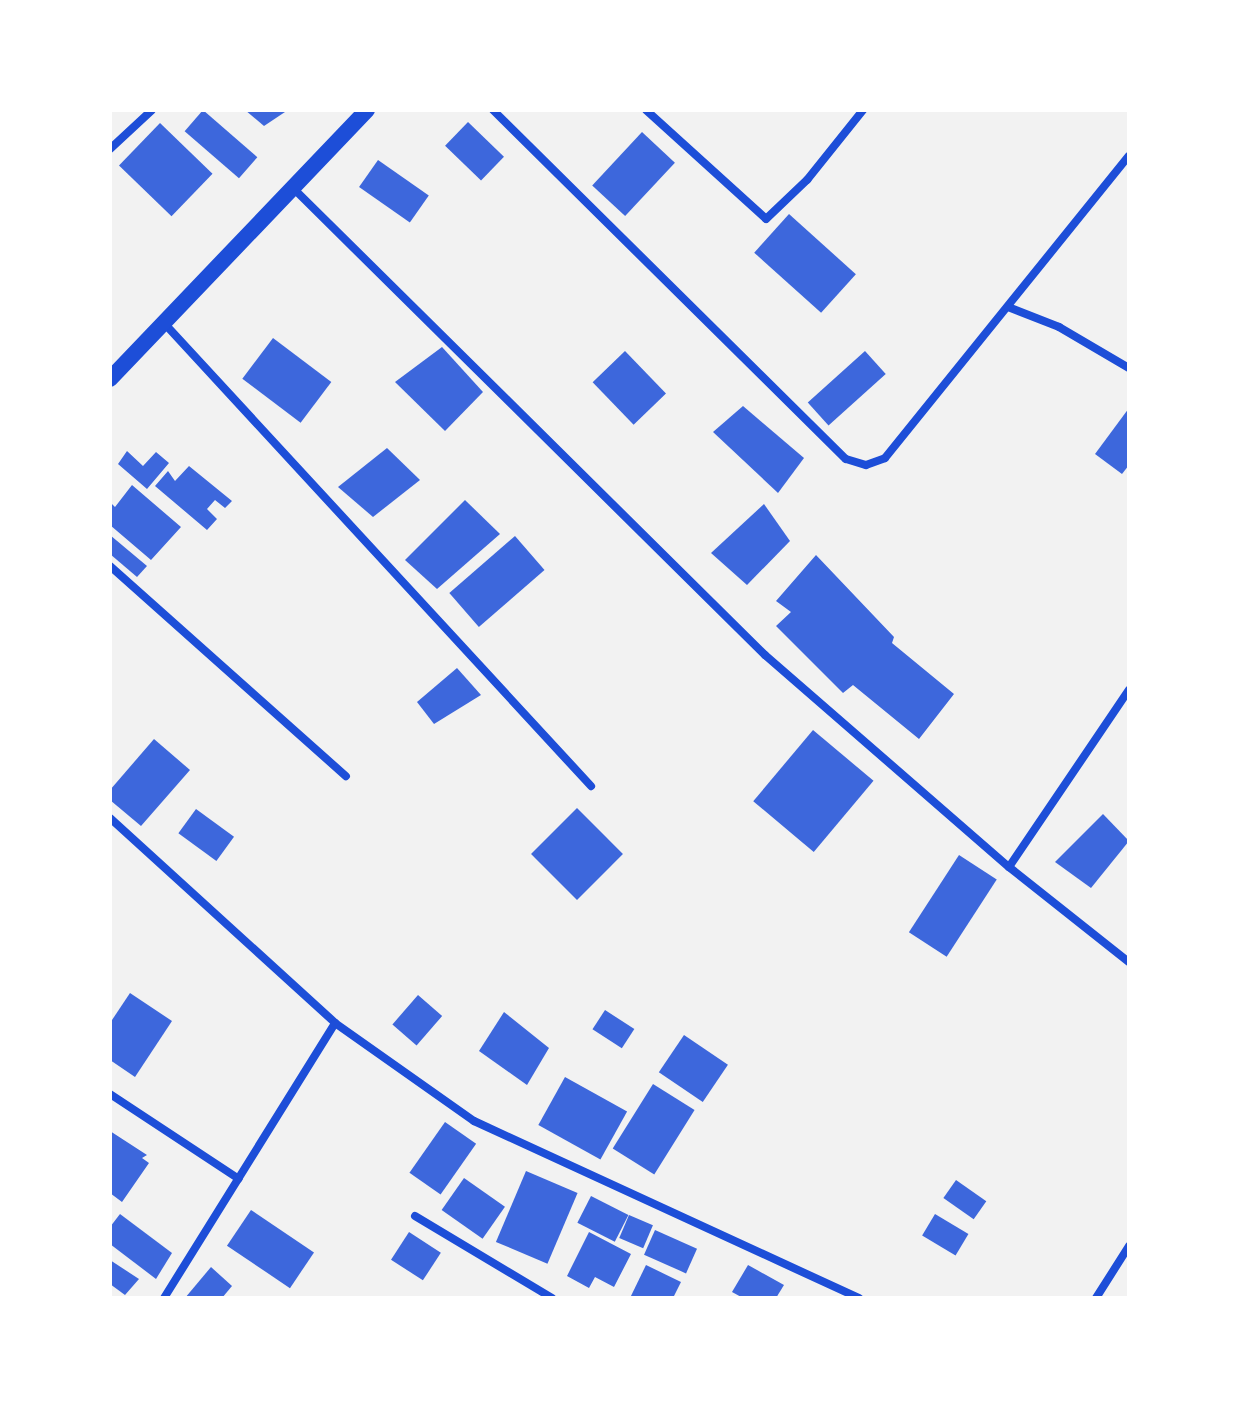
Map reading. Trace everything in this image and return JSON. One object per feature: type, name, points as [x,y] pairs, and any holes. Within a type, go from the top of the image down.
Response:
[{"type":"main road","points":[[110,379],[291,185],[367,110]]},
{"type":"street","points":[[110,149],[152,110]]},
{"type":"street","points":[[493,110],[856,464],[885,458],[1129,156]]},
{"type":"street","points":[[646,110],[766,219],[807,180],[863,110]]},
{"type":"street","points":[[291,185],[765,655],[1009,867],[1129,962]]},
{"type":"street","points":[[1008,307],[1059,327],[1129,368]]},
{"type":"street","points":[[164,322],[591,786]]},
{"type":"street","points":[[110,566],[346,776]]},
{"type":"street","points":[[1009,867],[1129,690]]},
{"type":"street","points":[[110,818],[335,1023],[474,1121],[859,1298]]},
{"type":"street","points":[[164,1298],[335,1023]]},
{"type":"street","points":[[110,1094],[239,1179]]},
{"type":"street","points":[[415,1216],[552,1298]]},
{"type":"street","points":[[1096,1298],[1129,1246]]},
{"type":"building","points":[[203,110],[257,157],[239,178],[185,131]]},
{"type":"building","points":[[245,110],[288,110],[264,126]]},
{"type":"building","points":[[468,122],[504,157],[481,180],[445,146]]},
{"type":"building","points":[[160,123],[213,174],[172,216],[119,165]]},
{"type":"building","points":[[642,132],[675,163],[625,216],[592,185]]},
{"type":"building","points":[[378,160],[429,196],[410,223],[359,187]]},
{"type":"building","points":[[789,214],[856,274],[821,313],[754,253]]},
{"type":"building","points":[[273,338],[331,382],[301,423],[242,379]]},
{"type":"building","points":[[442,347],[483,392],[445,431],[395,382]]},
{"type":"building","points":[[625,351],[666,393],[634,425],[593,382]]},
{"type":"building","points":[[865,351],[886,374],[829,426],[808,403]]},
{"type":"building","points":[[743,406],[804,458],[778,493],[713,432]]},
{"type":"building","points":[[1129,408],[1129,465],[1122,474],[1095,454]]},
{"type":"building","points":[[387,448],[420,480],[373,517],[338,487]]},
{"type":"building","points":[[127,451],[143,466],[156,452],[169,463],[147,489],[118,464]]},
{"type":"building","points":[[189,466],[232,501],[225,508],[215,500],[207,509],[217,519],[207,530],[155,486],[168,471],[175,481]]},
{"type":"building","points":[[132,485],[181,527],[151,560],[110,525],[110,502],[115,507]]},
{"type":"building","points":[[465,500],[500,534],[437,589],[405,560]]},
{"type":"building","points":[[764,504],[790,541],[747,585],[711,553]]},
{"type":"building","points":[[110,535],[147,566],[137,577],[110,554]]},
{"type":"building","points":[[515,536],[545,570],[479,627],[449,593]]},
{"type":"building","points":[[816,555],[894,637],[892,643],[954,694],[919,739],[853,685],[843,693],[776,626],[791,612],[776,601]]},
{"type":"building","points":[[457,668],[481,695],[434,724],[417,702]]},
{"type":"building","points":[[813,730],[874,781],[814,852],[753,801]]},
{"type":"building","points":[[154,739],[190,770],[141,826],[110,800],[110,790]]},
{"type":"building","points":[[577,808],[623,854],[577,900],[531,854]]},
{"type":"building","points":[[196,809],[234,837],[216,861],[178,833]]},
{"type":"building","points":[[1103,814],[1129,841],[1091,888],[1055,862]]},
{"type":"building","points":[[959,855],[997,880],[947,957],[909,932]]},
{"type":"building","points":[[130,993],[172,1021],[135,1077],[110,1060],[110,1023]]},
{"type":"building","points":[[418,995],[442,1016],[417,1045],[392,1024]]},
{"type":"building","points":[[605,1010],[634,1029],[622,1048],[592,1029]]},
{"type":"building","points":[[504,1012],[549,1048],[527,1085],[479,1051]]},
{"type":"building","points":[[684,1035],[728,1065],[703,1102],[659,1072]]},
{"type":"building","points":[[565,1077],[627,1111],[600,1160],[538,1125]]},
{"type":"building","points":[[653,1084],[695,1110],[654,1174],[613,1148]]},
{"type":"building","points":[[445,1122],[476,1144],[441,1195],[409,1173]]},
{"type":"building","points":[[110,1131],[147,1155],[142,1158],[149,1163],[122,1202],[110,1193]]},
{"type":"building","points":[[526,1171],[578,1193],[547,1264],[496,1242]]},
{"type":"building","points":[[464,1178],[505,1207],[483,1239],[442,1210]]},
{"type":"building","points":[[956,1180],[986,1201],[974,1219],[943,1198]]},
{"type":"building","points":[[591,1196],[628,1215],[615,1242],[577,1223]]},
{"type":"building","points":[[251,1210],[314,1252],[290,1288],[227,1246]]},
{"type":"building","points":[[120,1214],[172,1253],[156,1279],[110,1244],[110,1227]]},
{"type":"building","points":[[935,1214],[968,1234],[956,1256],[922,1235]]},
{"type":"building","points":[[629,1215],[653,1225],[643,1248],[619,1238]]},
{"type":"building","points":[[655,1230],[697,1249],[686,1273],[644,1255]]},
{"type":"building","points":[[409,1232],[441,1253],[423,1280],[391,1260]]},
{"type":"building","points":[[589,1232],[631,1254],[614,1287],[595,1277],[589,1288],[567,1276]]},
{"type":"building","points":[[110,1260],[139,1279],[125,1295],[110,1284]]},
{"type":"building","points":[[646,1265],[681,1282],[673,1298],[630,1298]]},
{"type":"building","points":[[748,1265],[784,1285],[776,1298],[743,1298],[732,1292]]},
{"type":"building","points":[[211,1267],[232,1286],[222,1298],[185,1298]]}]
